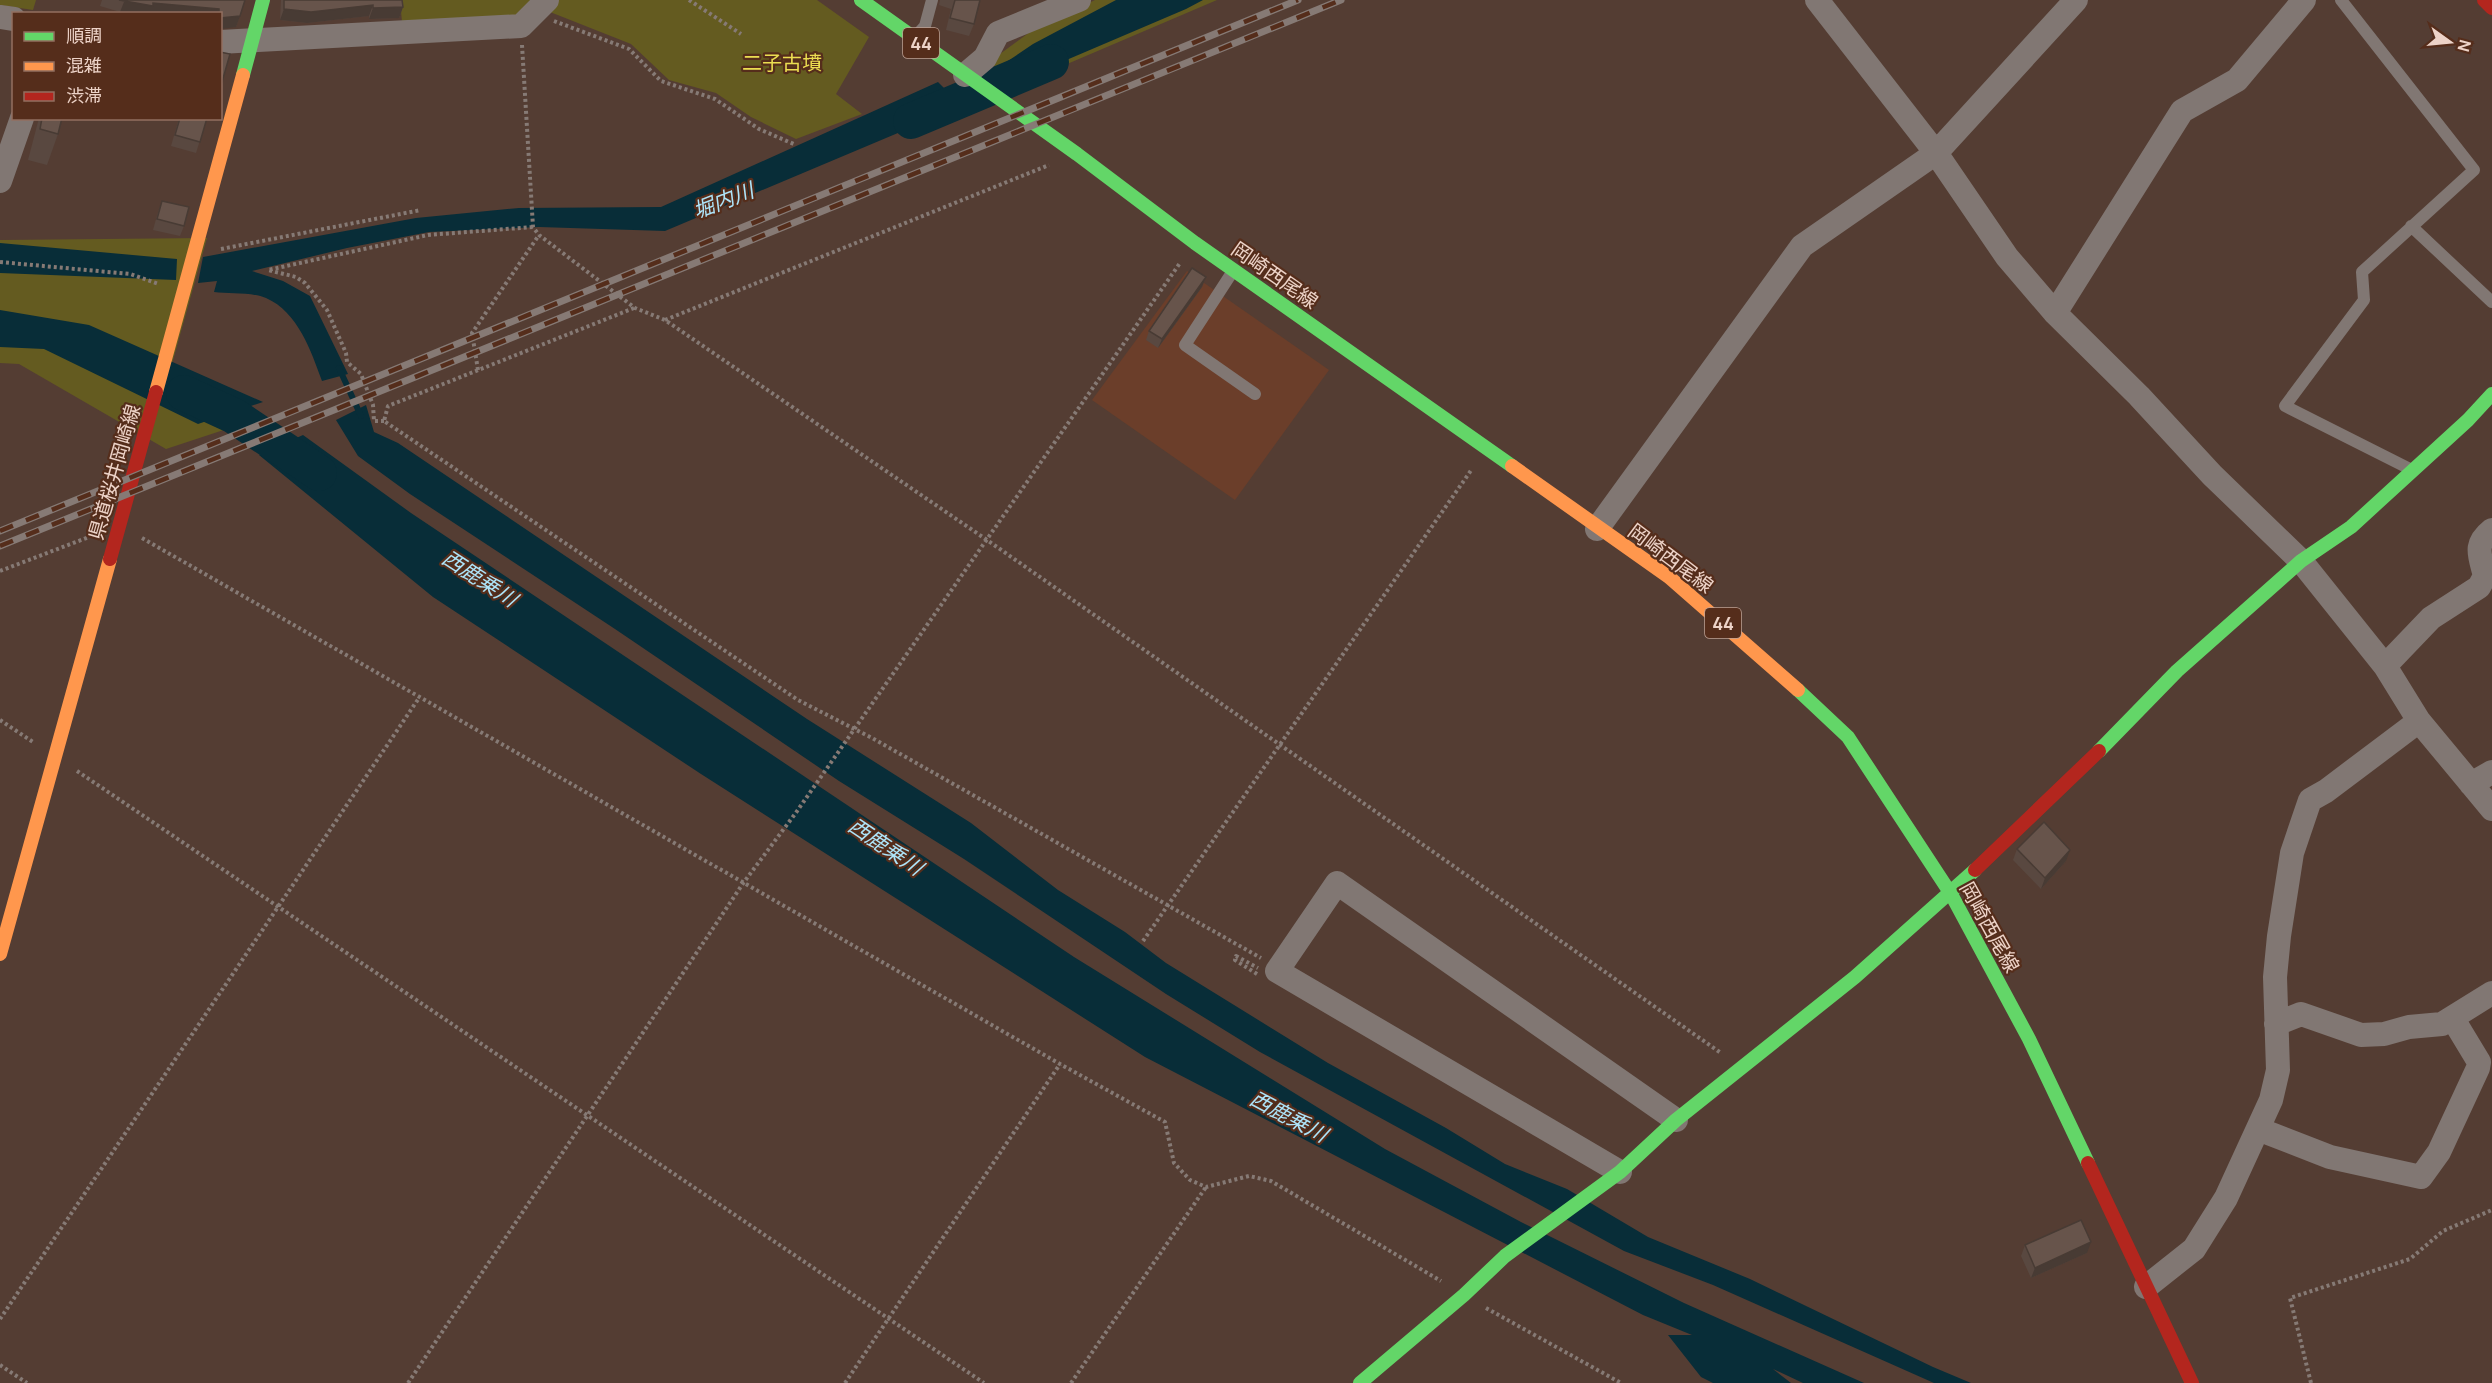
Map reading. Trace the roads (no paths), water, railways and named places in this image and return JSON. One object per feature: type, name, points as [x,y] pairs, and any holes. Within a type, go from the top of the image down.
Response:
[{"type":"main road","name":"県道桜井岡崎線","points":[[0,954],[152,410],[263,0]]},
{"type":"main road","name":"岡崎西尾線","points":[[861,0],[1077,154],[1195,243],[1669,578],[1754,650],[1848,737],[1951,894],[2029,1039],[2192,1383]]},
{"type":"main road","points":[[2484,0],[2492,8]]},
{"type":"main road","points":[[1360,1383],[1464,1295],[1505,1256],[1620,1172],[1676,1120],[1855,977],[1951,894],[2118,732],[2176,671],[2301,561],[2351,526],[2468,420],[2492,394]]},
{"type":"street","points":[[979,85],[985,58],[998,33],[1079,0]]},
{"type":"street","points":[[1817,0],[1936,153],[2007,257],[2055,314],[2139,396],[2211,475],[2301,561],[2385,666],[2419,721],[2492,809]]},
{"type":"street","points":[[1597,529],[1802,246],[1936,153],[2076,0]]},
{"type":"street","points":[[2055,314],[2182,111],[2238,80],[2304,0]]},
{"type":"street","points":[[222,42],[534,13]]},
{"type":"street","points":[[0,181],[21,120]]},
{"type":"street","points":[[2385,666],[2431,618],[2479,587],[2485,576],[2479,547],[2481,539],[2492,530]]},
{"type":"street","points":[[2146,1287],[2194,1249],[2226,1198],[2271,1100],[2278,1070],[2275,977],[2279,936],[2292,853],[2310,800],[2326,791],[2419,721]]},
{"type":"street","points":[[2471,784],[2492,772]]},
{"type":"street","points":[[1620,1172],[1271,965],[1337,883],[1676,1120]]},
{"type":"street","points":[[2276,1024],[2301,1014],[2361,1035],[2384,1034],[2409,1026],[2442,1024],[2492,993]]},
{"type":"street","points":[[2258,1128],[2330,1157],[2421,1177],[2439,1152],[2478,1068],[2479,1062],[2453,1019]]},
{"type":"lane","points":[[914,38],[925,26],[932,0]]},
{"type":"lane","points":[[2341,0],[2474,170],[2362,272],[2364,300],[2285,406],[2413,470]]},
{"type":"lane","points":[[2411,226],[2492,302]]},
{"type":"lane","points":[[1234,270],[1185,345],[1255,394]]},
{"type":"water","points":[[1116,0],[1203,0],[1010,84],[993,71],[1033,44]]},
{"type":"water","points":[[938,82],[962,106],[665,231],[539,227],[429,232],[347,248],[252,271],[283,281],[310,296],[348,374],[322,381],[302,334],[287,313],[277,304],[254,295],[214,292],[217,281],[198,283],[203,257],[416,218],[519,208],[661,207]]},
{"type":"water","points":[[0,243],[177,259],[176,280],[0,273]]},
{"type":"water","points":[[0,310],[89,325],[263,402],[198,424],[44,349],[0,347]]},
{"type":"water","points":[[366,405],[374,432],[398,443],[807,719],[971,823],[1058,890],[1125,932],[1166,963],[1328,1063],[1446,1128],[1505,1164],[1567,1189],[1648,1237],[1750,1279],[1971,1383],[1934,1383],[1713,1285],[1624,1251],[1260,1052],[1166,994],[964,859],[839,781],[410,494],[358,456],[336,420]]},
{"type":"water","points":[[303,435],[411,513],[1074,957],[1385,1149],[1521,1222],[1684,1303],[1864,1383],[1803,1383],[1773,1369],[1791,1383],[1713,1383],[1701,1377],[1668,1335],[1692,1335],[1643,1315],[1145,1057],[701,774],[433,597],[259,455]]},
{"type":"waterway","name":"堀内川","points":[[911,121],[1051,62]]},
{"type":"waterway","points":[[339,368],[361,416]]},
{"type":"waterway","name":"西鹿乗川","points":[[184,393],[234,416],[319,473]]},
{"type":"railway","points":[[0,531],[1298,0]]},
{"type":"railway","points":[[0,546],[1341,0]]},
{"type":"park label","name":"二子古墳","points":[[782,62]]}]
